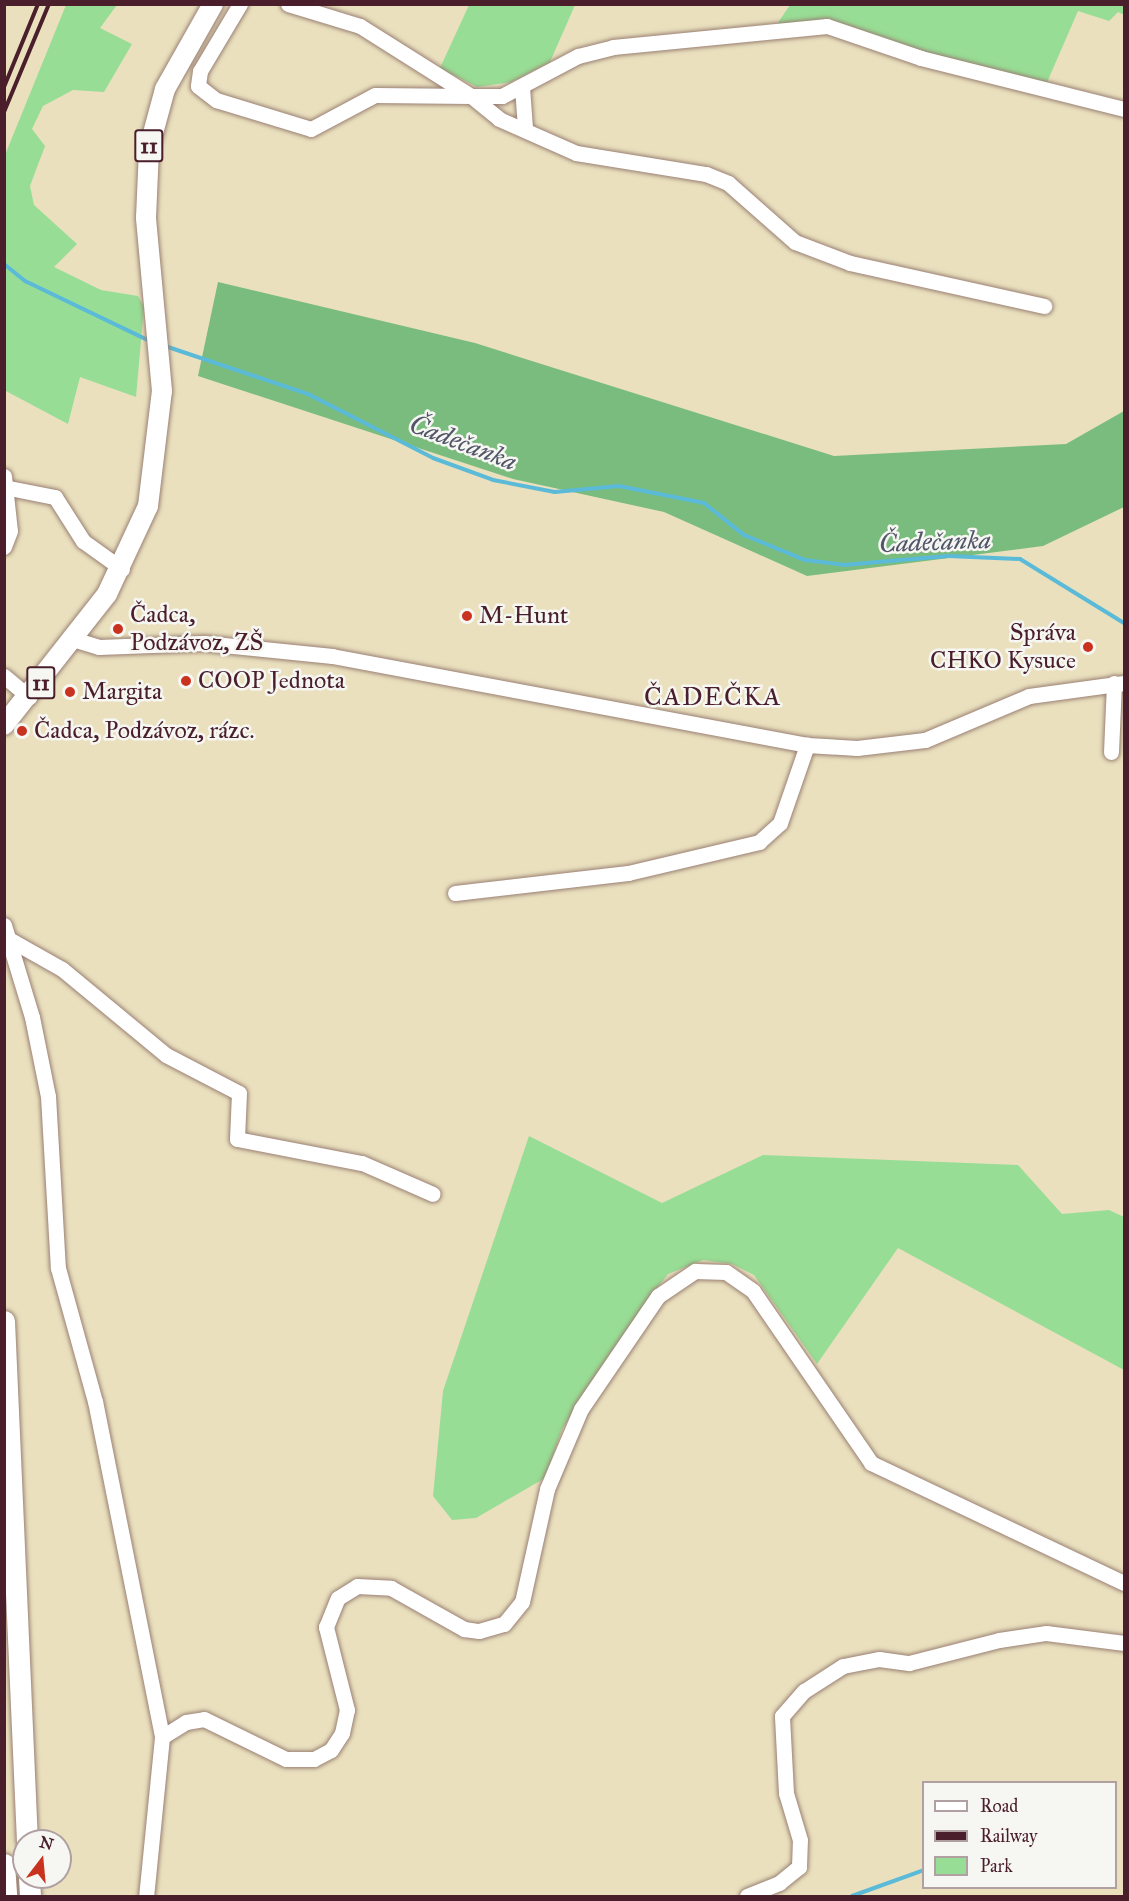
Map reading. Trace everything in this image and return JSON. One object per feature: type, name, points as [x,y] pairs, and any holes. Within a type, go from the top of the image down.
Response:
[{"type":"highway","points":[[4,1321],[26,1829]]},
{"type":"highway","points":[[4,1864],[6,1896]]},
{"type":"main road","name":"11","points":[[4,725],[76,640],[122,569],[155,475],[161,363],[145,189],[152,132],[173,72],[213,4]]},
{"type":"street","points":[[240,4],[200,71],[198,86],[216,100],[311,129],[375,95],[502,96],[578,56],[613,47],[827,26],[921,58],[1125,109]]},
{"type":"street","points":[[288,4],[360,26],[471,96],[499,119],[525,128],[576,153],[705,174],[728,183],[795,242],[850,263],[1044,306]]},
{"type":"street","points":[[522,87],[525,128]]},
{"type":"street","points":[[4,547],[10,531],[7,482],[55,497],[83,542],[122,569]]},
{"type":"street","points":[[76,640],[99,647],[204,643],[332,656],[807,745],[899,747],[1029,696],[1119,683],[1111,752]]},
{"type":"street","points":[[4,676],[29,697]]},
{"type":"street","points":[[455,893],[628,873],[759,842],[780,823],[807,745]]},
{"type":"street","points":[[6,932],[62,969],[166,1055],[238,1092],[237,1139],[362,1163],[433,1194]]},
{"type":"street","points":[[6,932],[32,1017],[48,1096],[58,1268],[95,1401],[162,1737],[146,1896]]},
{"type":"street","points":[[162,1737],[186,1722],[204,1719],[286,1760],[314,1759],[331,1750],[342,1734],[347,1710],[326,1627],[338,1598],[357,1586],[391,1588],[464,1629],[492,1630],[504,1624],[522,1602],[547,1489],[581,1409],[658,1296],[695,1271],[726,1272],[753,1291],[872,1463],[1125,1583]]},
{"type":"street","points":[[747,1896],[779,1883],[799,1867],[800,1840],[786,1793],[782,1716],[804,1691],[843,1666],[879,1659],[909,1663],[999,1640],[1046,1633],[1125,1643]]},
{"type":"green space","points":[[66,5],[117,5],[100,28],[132,44],[104,92],[73,90],[43,106],[32,129],[45,146],[30,186],[34,205],[77,244],[54,267],[101,290],[138,296],[144,307],[136,397],[80,377],[68,424],[4,390],[5,155]]},
{"type":"green space","points":[[469,5],[575,5],[550,62],[511,82],[477,87],[440,68]]},
{"type":"green space","points":[[790,5],[1124,5],[1124,15],[1118,12],[1109,21],[1078,11],[1045,87],[825,23],[777,24]]},
{"type":"green space","points":[[218,282],[475,343],[834,456],[1066,444],[1124,411],[1124,507],[1043,546],[807,576],[664,512],[513,479],[198,376]]},
{"type":"green space","points":[[529,1136],[662,1203],[763,1155],[1018,1165],[1062,1214],[1109,1210],[1124,1217],[1124,1370],[898,1248],[817,1364],[754,1275],[732,1264],[703,1260],[668,1274],[643,1306],[562,1429],[545,1478],[476,1518],[452,1520],[433,1496],[443,1391]]},
{"type":"waterway","name":"Čadečanka","points":[[4,264],[25,281],[152,342]]},
{"type":"waterway","name":"Čadečanka","points":[[165,346],[308,394],[433,458],[493,480],[555,492],[619,486],[704,503],[744,535],[805,560],[843,565],[948,556],[1020,559],[1124,623]]},
{"type":"waterway","points":[[852,1896],[922,1871]]},
{"type":"railway","points":[[4,87],[38,4]]},
{"type":"railway","points":[[4,112],[49,4]]},
{"type":"place","name":"M-Hunt","points":[[467,616]]},
{"type":"place","name":"Čadca, Podzávoz, ZŠ","points":[[118,629]]},
{"type":"place","name":"Správa CHKO Kysuce","points":[[1088,647]]},
{"type":"place","name":"COOP Jednota","points":[[186,681]]},
{"type":"place","name":"Margita","points":[[70,692]]},
{"type":"place","name":"Čadca, Podzávoz, rázc.","points":[[22,731]]},
{"type":"district","name":"ČADEČKA","points":[[713,697]]}]
